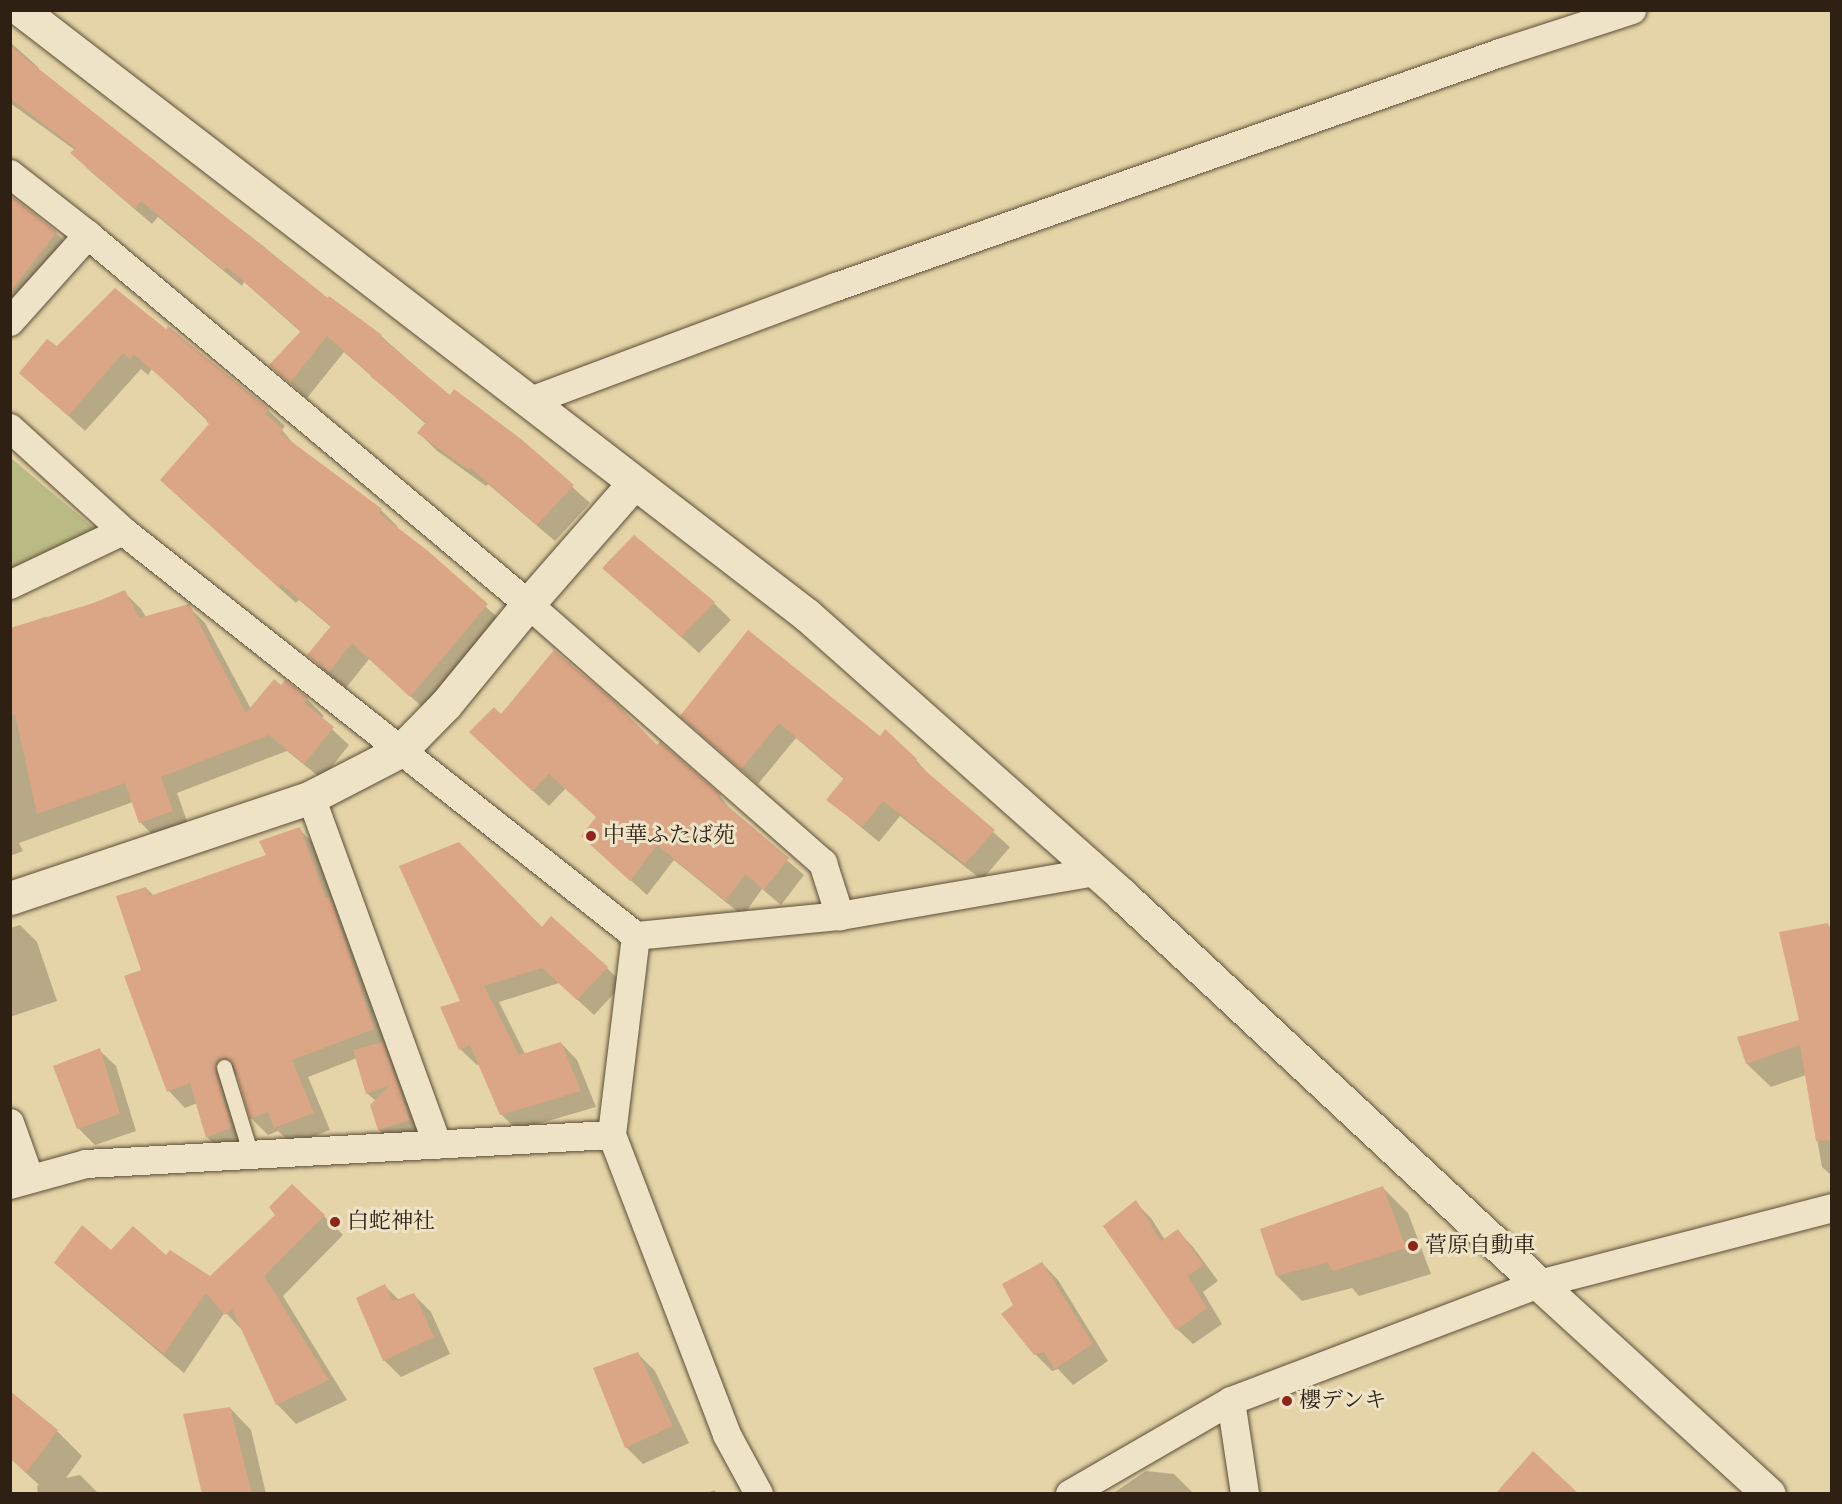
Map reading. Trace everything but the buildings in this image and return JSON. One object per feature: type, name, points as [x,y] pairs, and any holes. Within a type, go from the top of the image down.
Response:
[{"type":"street","points":[[21,10],[633,484],[807,615],[993,778],[1224,988],[1539,1284],[1769,1494]]},
{"type":"street","points":[[528,402],[847,283],[1477,61],[1632,10]]},
{"type":"street","points":[[10,174],[88,235],[528,604],[823,863],[840,916]]},
{"type":"street","points":[[10,322],[88,235]]},
{"type":"street","points":[[10,428],[123,531],[636,936],[840,916],[1096,872]]},
{"type":"street","points":[[10,898],[311,797],[400,751],[446,704],[528,604],[633,484]]},
{"type":"street","points":[[10,585],[123,531]]},
{"type":"street","points":[[311,797],[438,1145]]},
{"type":"street","points":[[636,936],[612,1135],[727,1435],[759,1494]]},
{"type":"street","points":[[10,1123],[20,1182],[86,1164],[612,1135]]},
{"type":"street","points":[[1070,1494],[1231,1401],[1539,1284],[1832,1208]]},
{"type":"street","points":[[1231,1401],[1245,1494]]},
{"type":"lane","points":[[224,1067],[251,1155]]},
{"type":"green space","points":[[11,458],[101,534],[10,568]]},
{"type":"place","name":"中華ふたば苑","points":[[591,836]]},
{"type":"place","name":"白蛇神社","points":[[335,1222]]},
{"type":"place","name":"菅原自動車","points":[[1413,1246]]},
{"type":"place","name":"櫻デンキ","points":[[1287,1401]]}]
